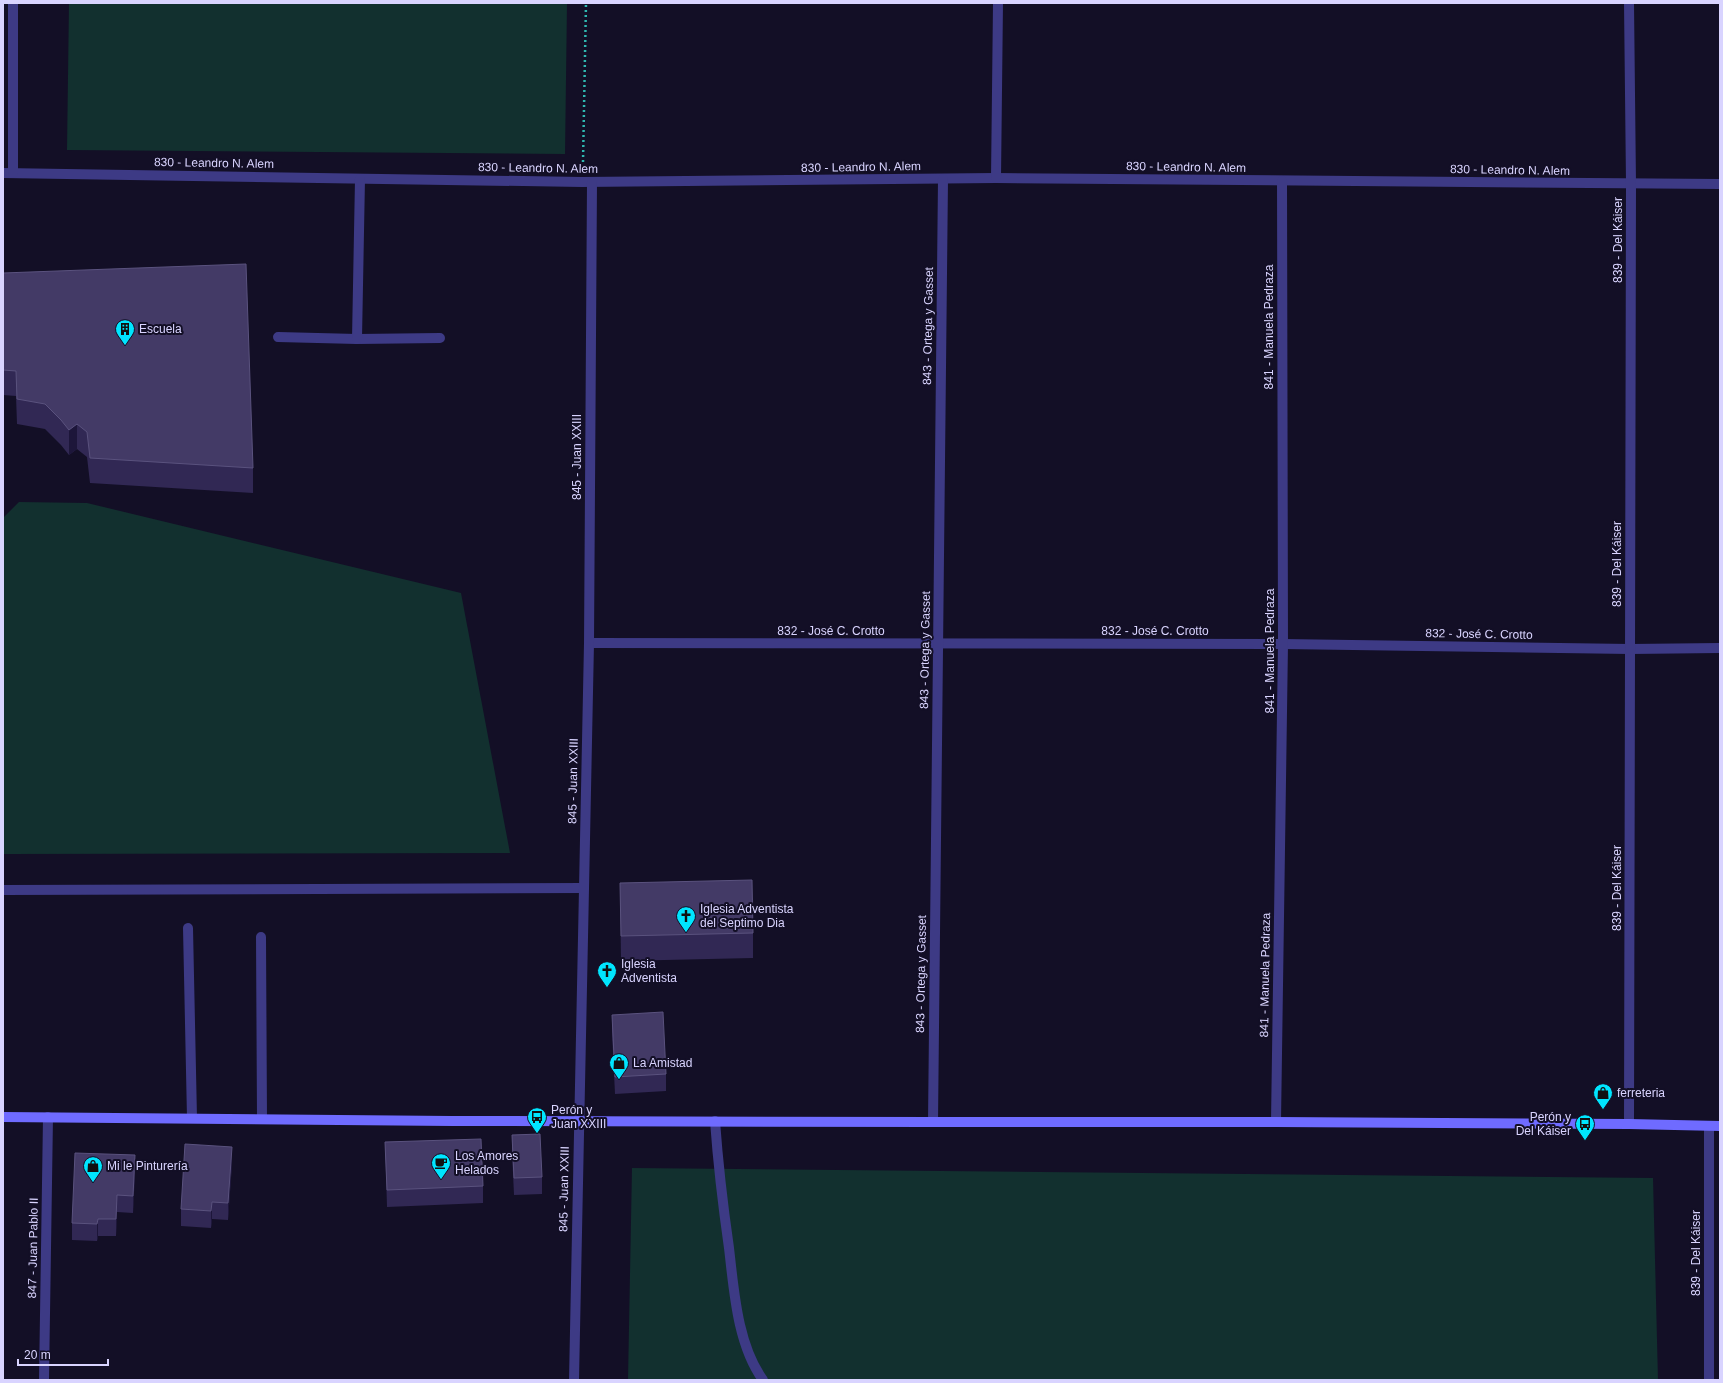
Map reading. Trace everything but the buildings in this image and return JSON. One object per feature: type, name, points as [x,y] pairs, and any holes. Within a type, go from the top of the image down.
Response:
[{"type":"main road","points":[[3,1117],[578,1121],[1276,1122],[1720,1126]]},
{"type":"street","points":[[8,173],[13,3]]},
{"type":"street","points":[[996,178],[998,3]]},
{"type":"street","name":"839 - Del Káiser","points":[[1629,3],[1631,184],[1629,1124]]},
{"type":"street","name":"830 - Leandro N. Alem","points":[[8,173],[587,182],[996,178],[1720,184]]},
{"type":"street","points":[[357,339],[360,179]]},
{"type":"street","name":"843 - Ortega y Gasset","points":[[933,1122],[943,179]]},
{"type":"street","name":"841 - Manuela Pedraza","points":[[1276,1122],[1283,644],[1282,181]]},
{"type":"street","name":"845 - Juan XXIII","points":[[574,1380],[578,1121],[589,643],[587,182]]},
{"type":"street","points":[[278,337],[357,339],[440,338]]},
{"type":"street","name":"832 - José C. Crotto","points":[[589,643],[1283,644],[1630,649],[1720,648]]},
{"type":"street","points":[[3,890],[584,888]]},
{"type":"street","points":[[188,928],[192,1118]]},
{"type":"street","points":[[261,937],[262,1119]]},
{"type":"street","name":"847 - Juan Pablo II","points":[[44,1380],[48,1117]]},
{"type":"street","points":[[715,1121],[720,1176],[740,1322],[747,1349],[763,1380]]},
{"type":"street","name":"839 - Del Káiser","points":[[1709,1126],[1709,1380]]},
{"type":"path","points":[[586,3],[587,182]]},
{"type":"green space","points":[[69,3],[567,3],[565,154],[67,150]]},
{"type":"green space","points":[[19,502],[87,503],[461,593],[510,853],[3,854],[3,518]]},
{"type":"green space","points":[[632,1168],[1653,1178],[1658,1380],[628,1380]]},
{"type":"place","name":"Escuela","points":[[125,346]]},
{"type":"place","name":"Iglesia Adventista del Septimo Dia","points":[[686,933]]},
{"type":"place","name":"Iglesia Adventista","points":[[607,988]]},
{"type":"place","name":"La Amistad","points":[[619,1080]]},
{"type":"place","name":"ferreteria","points":[[1603,1110]]},
{"type":"place","name":"Perón y Juan XXIII","points":[[537,1134]]},
{"type":"place","name":"Perón y Del Káiser","points":[[1585,1141]]},
{"type":"place","name":"Los Amores Helados","points":[[441,1180]]},
{"type":"place","name":"Mi le Pinturería","points":[[93,1183]]}]
